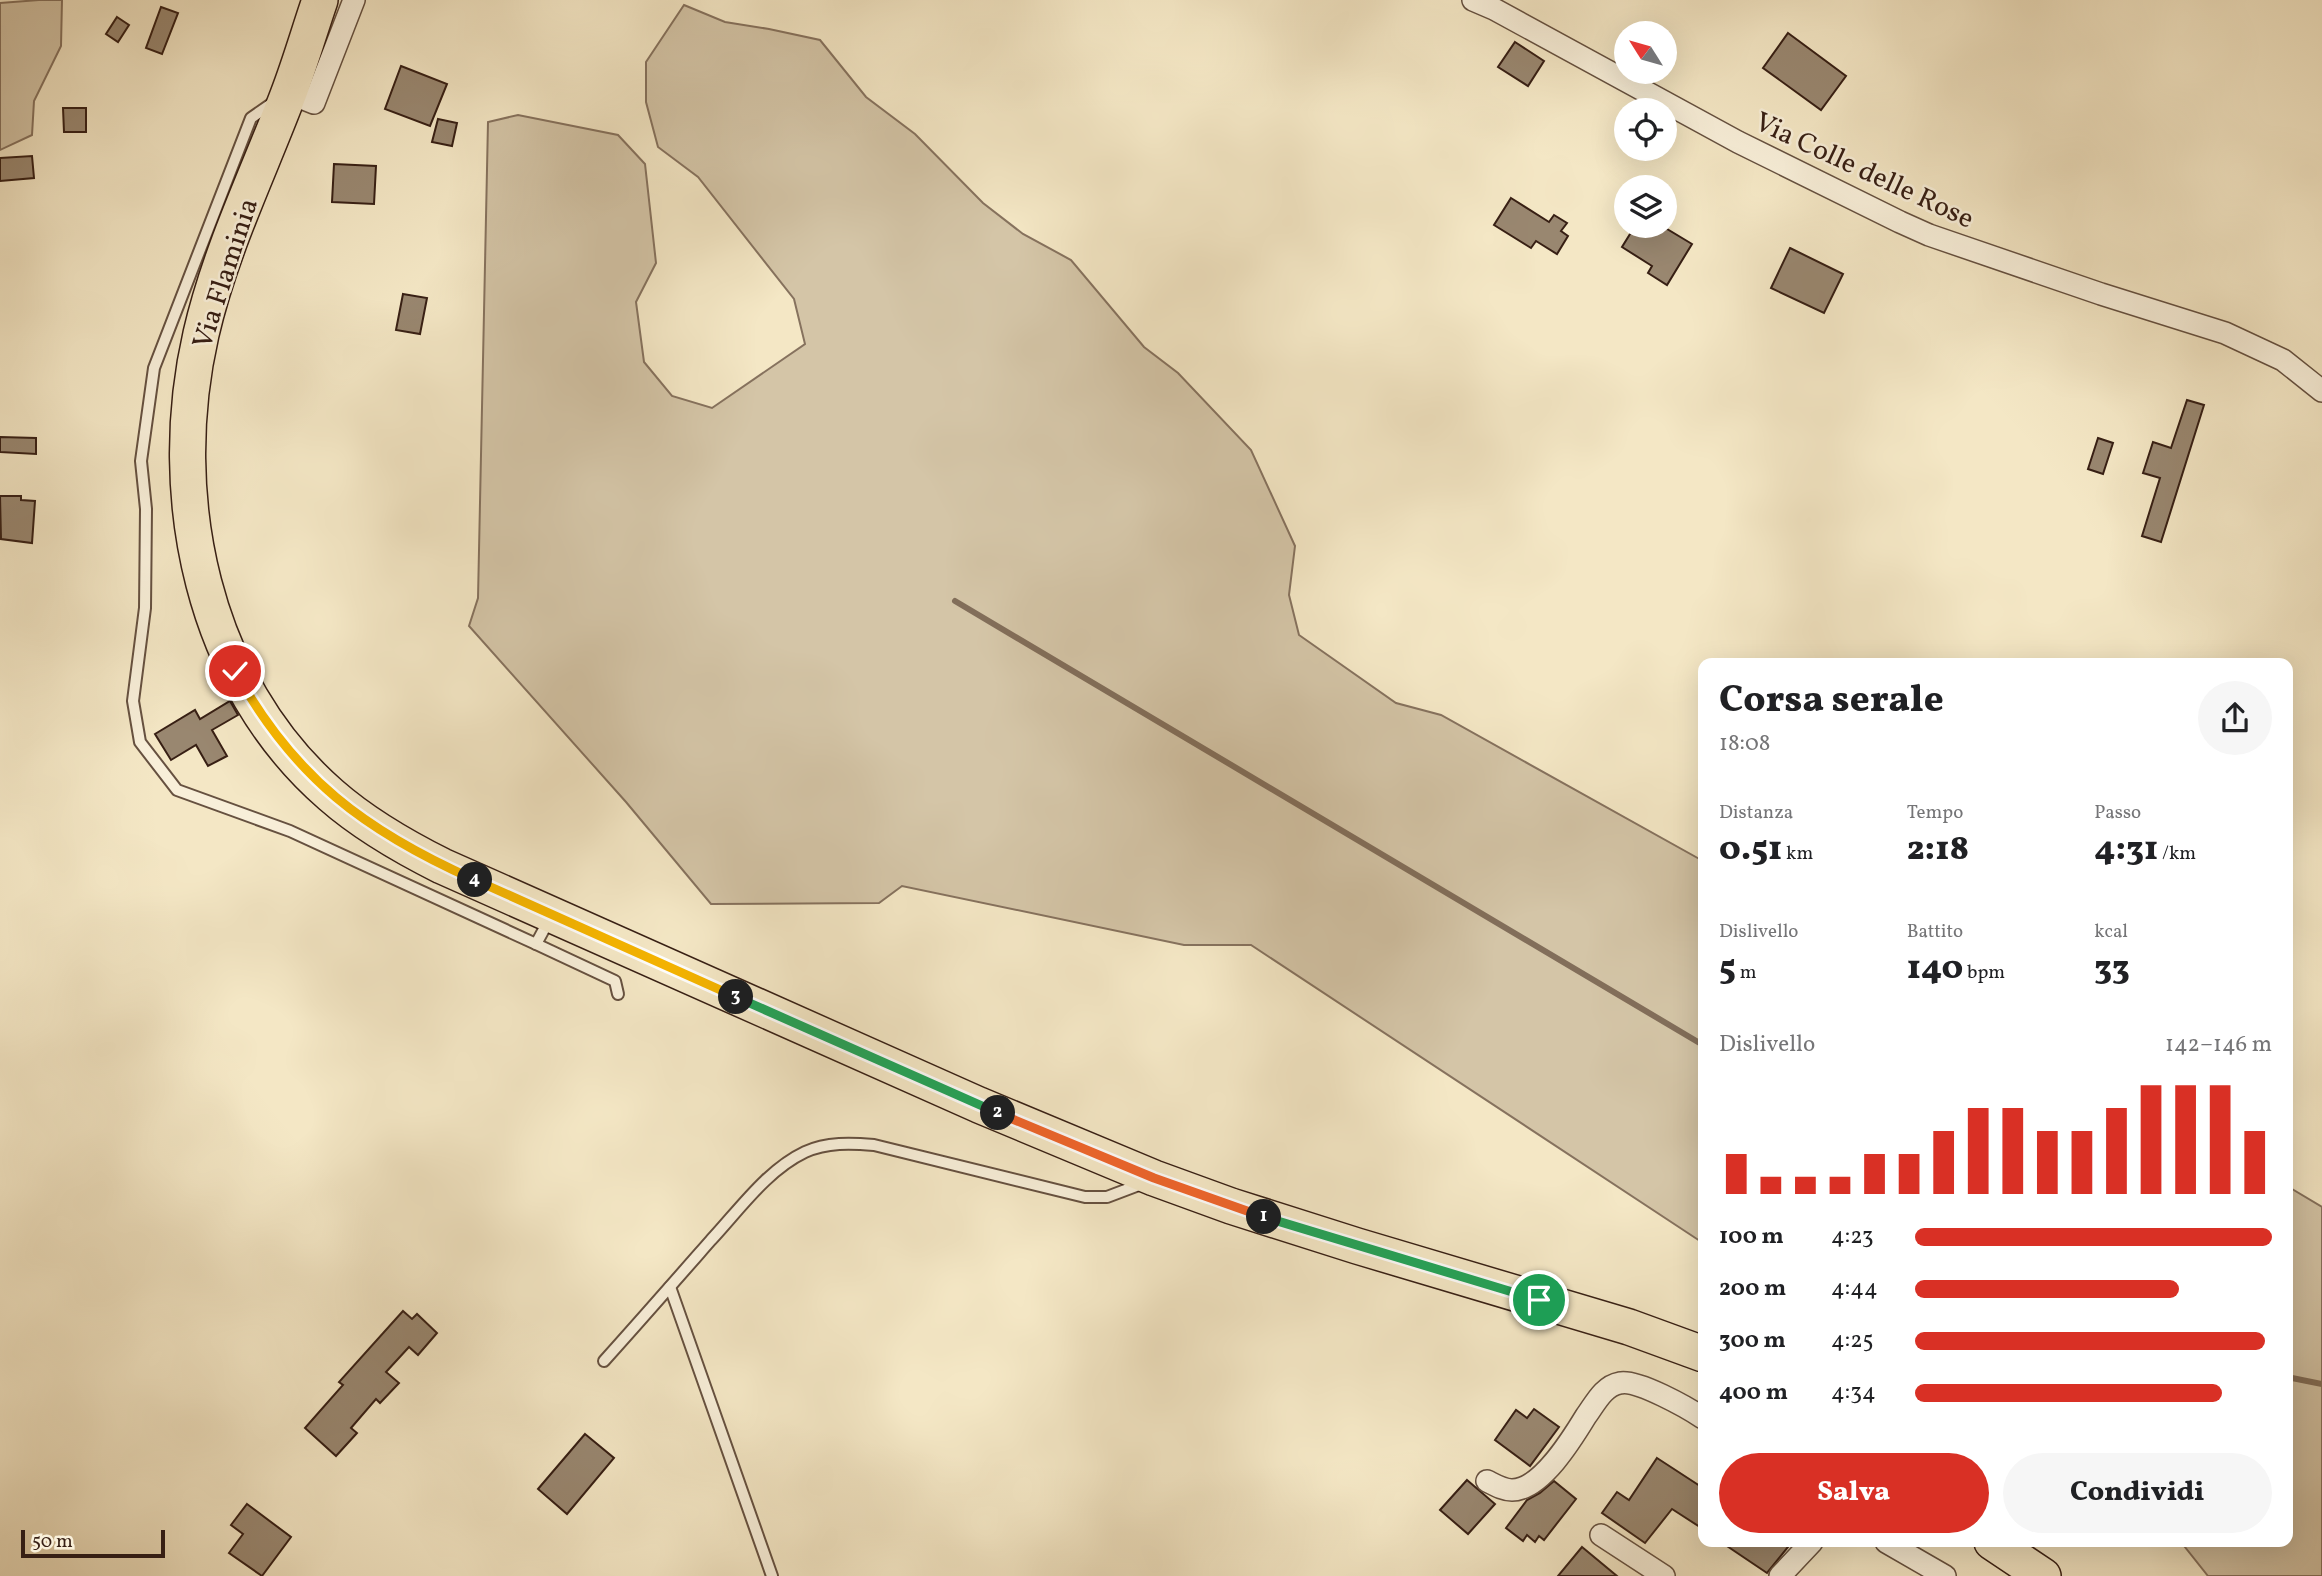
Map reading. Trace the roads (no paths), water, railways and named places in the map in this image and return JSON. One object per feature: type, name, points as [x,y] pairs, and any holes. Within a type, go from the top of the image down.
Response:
[{"type":"main road","name":"Via Flaminia","points":[[320,0],[289,93],[224,257],[201,334],[189,410],[188,492],[195,544],[212,611],[227,653],[255,705],[284,745],[329,794],[362,820],[544,929],[1154,1178],[1270,1219],[1629,1327],[1698,1352]]},
{"type":"main road","points":[[2000,1547],[2043,1576]]},
{"type":"street","points":[[289,93],[314,103],[354,0]]},
{"type":"street","name":"Via Colle delle Rose","points":[[1473,0],[1738,142],[1900,222],[1952,243],[2101,294],[2225,333],[2283,360],[2322,391]]},
{"type":"street","points":[[1487,1481],[1503,1489],[1514,1490],[1526,1487],[1538,1479],[1606,1389],[1619,1383],[1630,1383],[1665,1396],[1698,1416]]},
{"type":"street","points":[[1601,1535],[1664,1576]]},
{"type":"street","points":[[1780,1576],[1807,1547]]},
{"type":"street","points":[[1895,1547],[1945,1576]]},
{"type":"lane","points":[[289,93],[251,118],[154,368],[141,461],[146,509],[145,608],[133,701],[140,743],[177,790],[544,929],[615,981],[618,994]]},
{"type":"lane","points":[[604,1361],[768,1178],[805,1152],[848,1143],[874,1145],[1085,1198],[1107,1197],[1154,1178]]},
{"type":"lane","points":[[670,1287],[772,1576]]},
{"type":"waterway","points":[[955,601],[1698,1042]]},
{"type":"waterway","points":[[2293,1378],[2322,1384]]}]
